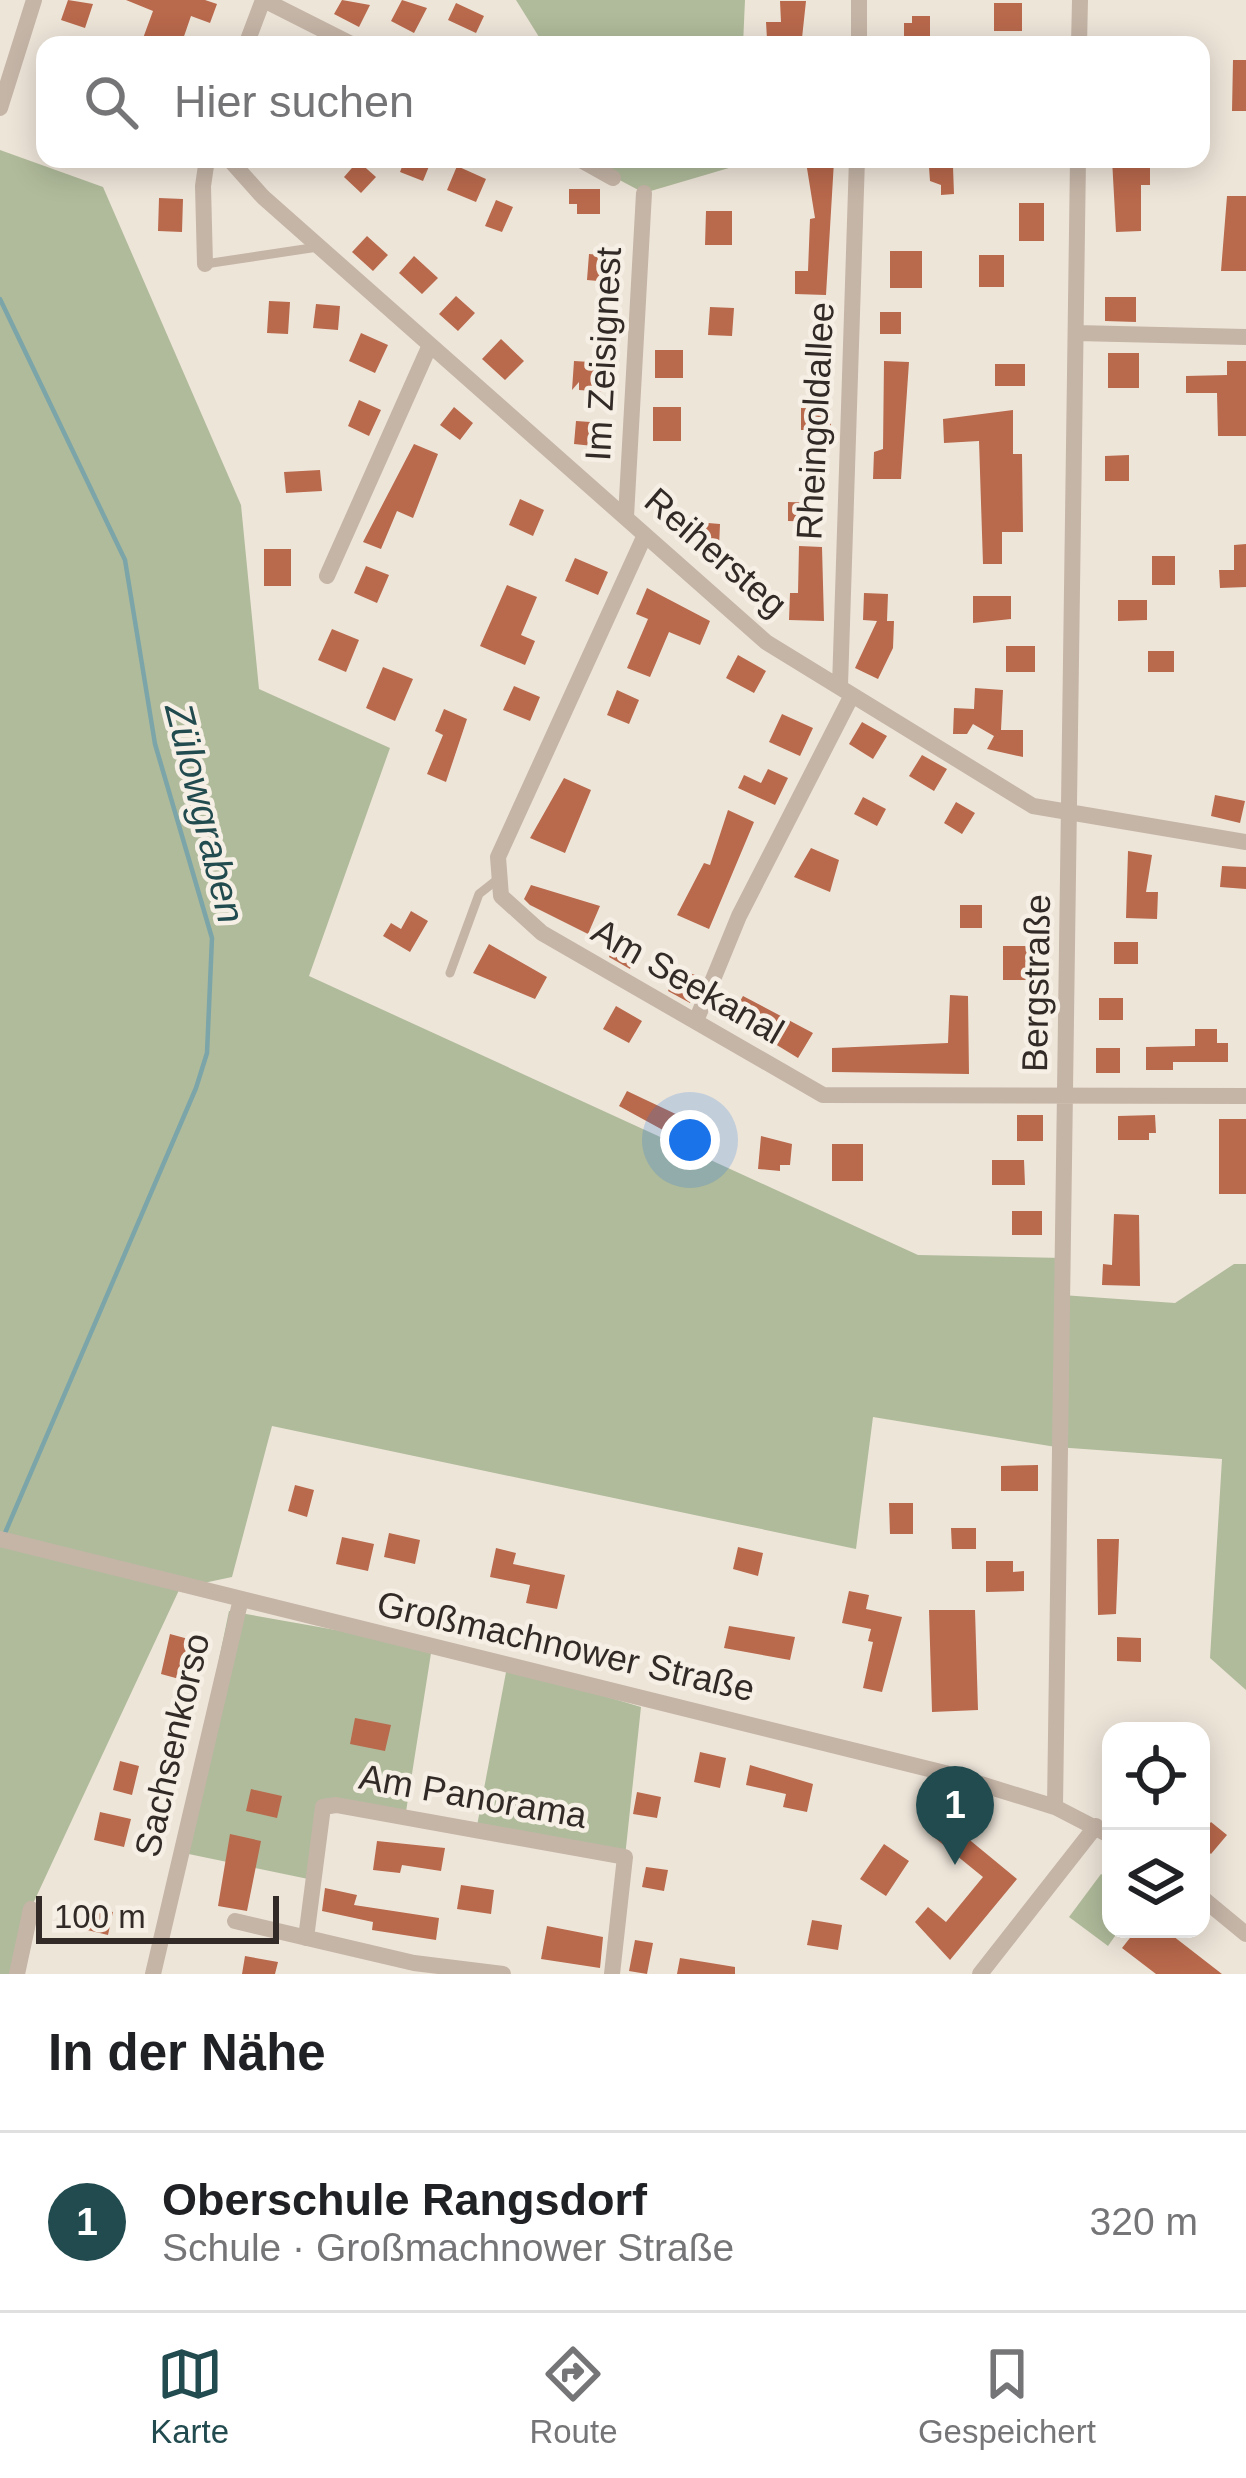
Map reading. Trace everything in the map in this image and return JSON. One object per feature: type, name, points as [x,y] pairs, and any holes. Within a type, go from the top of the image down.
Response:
[{"type":"street","points":[[0,108],[34,0]]},
{"type":"street","points":[[249,36],[263,0],[335,36]]},
{"type":"street","points":[[859,0],[859,36]]},
{"type":"street","points":[[1079,36],[1080,0]]},
{"type":"street","points":[[205,168],[205,264]]},
{"type":"street","name":"Reihersteg","points":[[237,168],[263,197],[766,642],[1033,806],[1246,842]]},
{"type":"street","points":[[595,168],[613,178]]},
{"type":"street","name":"Rheingoldallee","points":[[846,691],[844,453],[857,168]]},
{"type":"street","name":"Bergstraße","points":[[1055,1807],[1056,1447],[1067,1094],[1078,168]]},
{"type":"street","name":"Im Zeisignest","points":[[626,517],[644,194]]},
{"type":"street","points":[[1076,333],[1246,337]]},
{"type":"street","points":[[327,576],[430,345]]},
{"type":"street","points":[[498,879],[498,857],[644,537]]},
{"type":"street","points":[[697,1022],[739,916],[846,691]]},
{"type":"street","name":"Am Seekanal","points":[[498,879],[500,896],[542,933],[614,979],[823,1095],[1246,1096]]},
{"type":"street","name":"Großmachnower Straße","points":[[0,1539],[240,1603],[795,1734],[1055,1807],[1102,1830]]},
{"type":"street","name":"Sachsenkorso","points":[[153,1974],[240,1603]]},
{"type":"street","name":"Am Panorama","points":[[306,1938],[323,1807],[336,1805],[626,1857],[612,1974]]},
{"type":"street","points":[[980,1974],[1102,1833]]},
{"type":"street","points":[[1210,1904],[1246,1934]]},
{"type":"street","points":[[17,1974],[31,1909]]},
{"type":"street","points":[[235,1921],[413,1968],[503,1974]]},
{"type":"lane","points":[[205,264],[323,246]]},
{"type":"lane","points":[[450,973],[479,894],[498,879]]},
{"type":"green space","points":[[516,0],[745,0],[743,36],[538,36]]},
{"type":"green space","points":[[0,150],[36,163],[36,168],[50,168],[103,187],[241,505],[259,689],[390,748],[309,976],[918,1255],[1064,1258],[1062,1295],[1175,1303],[1234,1264],[1246,1264],[1246,1690],[1210,1658],[1222,1459],[1056,1447],[873,1417],[856,1549],[272,1426],[232,1577],[180,1588],[31,1908],[17,1974],[0,1974]]},
{"type":"green space","points":[[597,168],[729,168],[644,193]]},
{"type":"green space","points":[[229,1611],[432,1647],[405,1818],[323,1807],[313,1880],[179,1852]]},
{"type":"green space","points":[[507,1667],[641,1707],[625,1857],[476,1831]]},
{"type":"green space","points":[[1102,1875],[1102,1938],[1114,1938],[1108,1946],[1069,1917]]},
{"type":"building","points":[[68,0],[93,4],[85,28],[61,20]]},
{"type":"building","points":[[126,0],[217,4],[210,23],[191,16],[184,36],[144,36],[153,11]]},
{"type":"building","points":[[342,0],[370,5],[359,27],[334,14]]},
{"type":"building","points":[[402,0],[427,8],[414,33],[391,21]]},
{"type":"building","points":[[780,1],[806,1],[802,36],[767,36],[766,22],[781,22]]},
{"type":"building","points":[[456,3],[484,16],[476,33],[448,20]]},
{"type":"building","points":[[994,3],[1022,3],[1022,31],[994,31]]},
{"type":"building","points":[[912,16],[930,16],[930,36],[904,36],[904,23],[912,23]]},
{"type":"building","points":[[1233,60],[1246,60],[1246,111],[1232,111]]},
{"type":"building","points":[[352,168],[366,168],[376,177],[361,193],[344,177]]},
{"type":"building","points":[[402,168],[428,168],[423,181],[400,172]]},
{"type":"building","points":[[456,168],[486,179],[476,202],[447,190]]},
{"type":"building","points":[[807,168],[834,168],[826,295],[795,294],[795,271],[808,271],[810,219],[815,218]]},
{"type":"building","points":[[929,168],[953,168],[954,194],[941,195],[941,185],[930,181]]},
{"type":"building","points":[[1112,168],[1150,168],[1150,185],[1141,185],[1141,231],[1116,232]]},
{"type":"building","points":[[569,189],[600,189],[600,214],[577,214],[577,204],[569,204]]},
{"type":"building","points":[[1227,196],[1246,196],[1246,271],[1221,271]]},
{"type":"building","points":[[159,198],[183,199],[182,232],[158,231]]},
{"type":"building","points":[[496,200],[513,207],[502,232],[485,226]]},
{"type":"building","points":[[1019,203],[1044,203],[1044,241],[1019,241]]},
{"type":"building","points":[[706,211],[732,211],[732,245],[705,245]]},
{"type":"building","points":[[367,236],[388,255],[373,271],[352,252]]},
{"type":"building","points":[[890,251],[922,251],[922,288],[890,288]]},
{"type":"building","points":[[589,254],[611,256],[609,282],[587,280]]},
{"type":"building","points":[[979,255],[1004,255],[1004,287],[979,287]]},
{"type":"building","points":[[414,256],[438,278],[422,294],[399,273]]},
{"type":"building","points":[[456,296],[475,313],[458,331],[439,314]]},
{"type":"building","points":[[1105,297],[1136,297],[1136,322],[1105,321]]},
{"type":"building","points":[[269,301],[290,302],[288,334],[267,333]]},
{"type":"building","points":[[316,304],[340,306],[338,330],[313,328]]},
{"type":"building","points":[[710,307],[734,308],[732,336],[708,335]]},
{"type":"building","points":[[880,312],[901,312],[901,334],[880,334]]},
{"type":"building","points":[[361,333],[388,345],[375,373],[349,361]]},
{"type":"building","points":[[501,339],[524,361],[505,380],[482,359]]},
{"type":"building","points":[[655,350],[683,350],[683,378],[655,378]]},
{"type":"building","points":[[1108,353],[1139,353],[1139,388],[1108,388]]},
{"type":"building","points":[[574,361],[607,363],[605,392],[579,390],[579,382],[572,390]]},
{"type":"building","points":[[884,361],[909,362],[901,479],[873,479],[874,452],[883,449]]},
{"type":"building","points":[[1227,361],[1246,361],[1246,436],[1218,436],[1217,393],[1186,393],[1186,376],[1227,375]]},
{"type":"building","points":[[995,364],[1025,364],[1025,386],[995,386]]},
{"type":"building","points":[[359,400],[381,410],[369,436],[348,426]]},
{"type":"building","points":[[454,407],[473,423],[460,440],[440,425]]},
{"type":"building","points":[[653,407],[681,407],[681,441],[653,441]]},
{"type":"building","points":[[801,408],[831,409],[831,430],[801,430]]},
{"type":"building","points":[[1013,410],[1013,454],[1022,454],[1023,532],[1002,532],[1002,564],[983,564],[979,441],[944,443],[943,419]]},
{"type":"building","points":[[576,421],[605,423],[603,447],[574,444]]},
{"type":"building","points":[[414,444],[438,454],[413,518],[397,511],[381,549],[363,542]]},
{"type":"building","points":[[1129,455],[1129,481],[1105,481],[1105,456]]},
{"type":"building","points":[[320,470],[322,491],[286,493],[284,472]]},
{"type":"building","points":[[520,499],[544,510],[533,536],[509,525]]},
{"type":"building","points":[[788,502],[822,503],[821,522],[788,521]]},
{"type":"building","points":[[696,522],[720,524],[719,547],[695,545]]},
{"type":"building","points":[[1246,544],[1246,587],[1220,588],[1219,570],[1234,570],[1234,545]]},
{"type":"building","points":[[799,546],[822,547],[824,621],[789,620],[790,593],[798,593]]},
{"type":"building","points":[[264,549],[291,549],[291,586],[264,586]]},
{"type":"building","points":[[1152,556],[1175,556],[1175,585],[1152,585]]},
{"type":"building","points":[[575,558],[608,572],[598,595],[565,581]]},
{"type":"building","points":[[366,566],[389,575],[377,603],[354,593]]},
{"type":"building","points":[[507,585],[537,597],[521,635],[535,641],[525,665],[480,646]]},
{"type":"building","points":[[647,588],[710,621],[700,645],[669,632],[650,677],[627,668],[648,619],[636,614]]},
{"type":"building","points":[[864,593],[888,594],[887,621],[894,621],[893,648],[878,679],[855,668],[877,621],[863,620]]},
{"type":"building","points":[[973,596],[1011,596],[1011,619],[973,623]]},
{"type":"building","points":[[1118,600],[1147,600],[1147,620],[1118,621]]},
{"type":"building","points":[[332,629],[359,640],[346,672],[318,660]]},
{"type":"building","points":[[1006,646],[1035,646],[1035,672],[1006,672]]},
{"type":"building","points":[[1148,651],[1174,651],[1174,672],[1148,672]]},
{"type":"building","points":[[738,655],[766,671],[754,693],[726,678]]},
{"type":"building","points":[[383,667],[413,679],[395,721],[366,708]]},
{"type":"building","points":[[514,686],[540,697],[530,721],[503,710]]},
{"type":"building","points":[[975,688],[1003,690],[1001,730],[1023,730],[1023,757],[987,749],[994,736],[973,724],[967,734],[953,734],[954,708],[974,709]]},
{"type":"building","points":[[617,690],[639,700],[629,724],[607,715]]},
{"type":"building","points":[[444,709],[467,719],[446,782],[427,774],[443,735],[435,731]]},
{"type":"building","points":[[782,714],[813,728],[800,756],[769,742]]},
{"type":"building","points":[[862,722],[887,736],[873,759],[849,744]]},
{"type":"building","points":[[922,755],[947,769],[934,791],[909,776]]},
{"type":"building","points":[[768,769],[788,778],[775,805],[738,788],[744,775],[761,783]]},
{"type":"building","points":[[564,778],[591,790],[565,853],[530,838]]},
{"type":"building","points":[[1215,795],[1245,801],[1240,823],[1211,816]]},
{"type":"building","points":[[863,797],[886,809],[877,826],[854,814]]},
{"type":"building","points":[[956,802],[975,813],[962,834],[944,823]]},
{"type":"building","points":[[728,810],[754,822],[709,929],[677,915],[704,863],[710,865]]},
{"type":"building","points":[[811,848],[839,860],[830,892],[794,877]]},
{"type":"building","points":[[1128,851],[1152,855],[1146,892],[1158,892],[1157,919],[1126,918]]},
{"type":"building","points":[[1222,866],[1246,867],[1246,889],[1220,887]]},
{"type":"building","points":[[531,885],[600,906],[588,934],[530,905],[524,899]]},
{"type":"building","points":[[960,905],[982,905],[982,928],[960,928]]},
{"type":"building","points":[[411,911],[428,921],[410,952],[383,936],[391,923],[401,929]]},
{"type":"building","points":[[617,936],[639,946],[630,969],[609,957]]},
{"type":"building","points":[[1114,942],[1138,942],[1138,964],[1114,964]]},
{"type":"building","points":[[489,944],[547,977],[535,999],[473,973]]},
{"type":"building","points":[[1003,946],[1029,946],[1029,980],[1003,980]]},
{"type":"building","points":[[677,968],[700,977],[690,1003],[668,991]]},
{"type":"building","points":[[950,995],[968,996],[969,1074],[832,1072],[832,1048],[948,1043]]},
{"type":"building","points":[[743,996],[813,1033],[798,1058],[731,1017]]},
{"type":"building","points":[[1099,998],[1123,998],[1123,1020],[1099,1020]]},
{"type":"building","points":[[616,1006],[642,1021],[629,1043],[603,1029]]},
{"type":"building","points":[[1195,1029],[1217,1029],[1217,1043],[1228,1043],[1228,1062],[1173,1062],[1173,1070],[1146,1070],[1146,1047],[1195,1046]]},
{"type":"building","points":[[1096,1048],[1120,1048],[1120,1073],[1096,1073]]},
{"type":"building","points":[[627,1091],[682,1117],[672,1135],[619,1106]]},
{"type":"building","points":[[1017,1115],[1043,1115],[1043,1141],[1017,1141]]},
{"type":"building","points":[[1155,1115],[1156,1133],[1149,1133],[1149,1140],[1118,1140],[1118,1116]]},
{"type":"building","points":[[1219,1119],[1246,1119],[1246,1194],[1219,1194]]},
{"type":"building","points":[[761,1136],[792,1144],[790,1165],[780,1165],[780,1171],[758,1169]]},
{"type":"building","points":[[832,1144],[863,1144],[863,1181],[832,1181]]},
{"type":"building","points":[[992,1160],[1024,1160],[1025,1185],[992,1185]]},
{"type":"building","points":[[1012,1211],[1042,1211],[1042,1235],[1012,1235]]},
{"type":"building","points":[[1114,1214],[1139,1215],[1140,1286],[1102,1285],[1103,1264],[1112,1265]]},
{"type":"building","points":[[1038,1465],[1038,1491],[1001,1491],[1001,1466]]},
{"type":"building","points":[[295,1485],[314,1490],[307,1517],[288,1511]]},
{"type":"building","points":[[889,1503],[913,1503],[913,1534],[890,1534]]},
{"type":"building","points":[[951,1528],[976,1528],[976,1549],[952,1549]]},
{"type":"building","points":[[389,1533],[420,1540],[415,1564],[384,1557]]},
{"type":"building","points":[[342,1537],[374,1544],[368,1571],[336,1564]]},
{"type":"building","points":[[1097,1539],[1119,1539],[1116,1614],[1098,1615]]},
{"type":"building","points":[[738,1547],[763,1553],[758,1576],[733,1569]]},
{"type":"building","points":[[496,1548],[516,1553],[513,1564],[565,1575],[557,1609],[526,1603],[530,1585],[490,1577]]},
{"type":"building","points":[[986,1561],[1013,1561],[1013,1572],[1024,1571],[1024,1591],[986,1592]]},
{"type":"building","points":[[849,1591],[869,1595],[866,1609],[902,1617],[882,1692],[863,1688],[873,1642],[868,1641],[871,1629],[842,1623]]},
{"type":"building","points":[[929,1610],[975,1610],[978,1710],[932,1712]]},
{"type":"building","points":[[729,1626],[795,1637],[790,1660],[724,1648]]},
{"type":"building","points":[[170,1634],[192,1640],[183,1680],[161,1674]]},
{"type":"building","points":[[1117,1637],[1141,1638],[1141,1662],[1117,1661]]},
{"type":"building","points":[[355,1718],[391,1725],[385,1751],[350,1744]]},
{"type":"building","points":[[700,1752],[726,1758],[720,1788],[694,1782]]},
{"type":"building","points":[[120,1761],[139,1766],[132,1795],[113,1790]]},
{"type":"building","points":[[750,1765],[813,1784],[807,1812],[783,1807],[786,1794],[746,1785]]},
{"type":"building","points":[[251,1789],[282,1796],[277,1818],[246,1811]]},
{"type":"building","points":[[637,1792],[661,1797],[657,1818],[633,1814]]},
{"type":"building","points":[[100,1812],[131,1819],[124,1847],[94,1840]]},
{"type":"building","points":[[943,1818],[1017,1879],[950,1960],[915,1922],[928,1907],[946,1922],[983,1877],[930,1834]]},
{"type":"building","points":[[1210,1823],[1227,1835],[1211,1854],[1210,1853]]},
{"type":"building","points":[[230,1834],[261,1841],[247,1911],[218,1906]]},
{"type":"building","points":[[377,1841],[445,1848],[441,1871],[402,1865],[400,1873],[373,1870]]},
{"type":"building","points":[[884,1844],[909,1861],[886,1896],[860,1879]]},
{"type":"building","points":[[646,1867],[668,1870],[664,1891],[642,1887]]},
{"type":"building","points":[[461,1885],[494,1890],[491,1914],[457,1909]]},
{"type":"building","points":[[325,1888],[357,1895],[354,1905],[439,1918],[436,1940],[372,1930],[373,1922],[322,1911]]},
{"type":"building","points":[[89,1906],[113,1912],[108,1935],[83,1929]]},
{"type":"building","points":[[812,1920],[842,1925],[838,1950],[807,1945]]},
{"type":"building","points":[[547,1926],[603,1937],[600,1968],[541,1959]]},
{"type":"building","points":[[1130,1938],[1176,1938],[1222,1974],[1156,1974],[1122,1948]]},
{"type":"building","points":[[635,1940],[653,1943],[647,1974],[629,1971]]},
{"type":"building","points":[[245,1956],[278,1962],[275,1974],[242,1974]]},
{"type":"building","points":[[680,1958],[735,1967],[735,1974],[677,1974]]},
{"type":"waterway","name":"Zülowgraben","points":[[0,299],[125,560],[155,744],[212,938],[207,1053],[196,1088],[5,1533]]},
{"type":"place","name":"Oberschule Rangsdorf","points":[[955,1865]]}]
